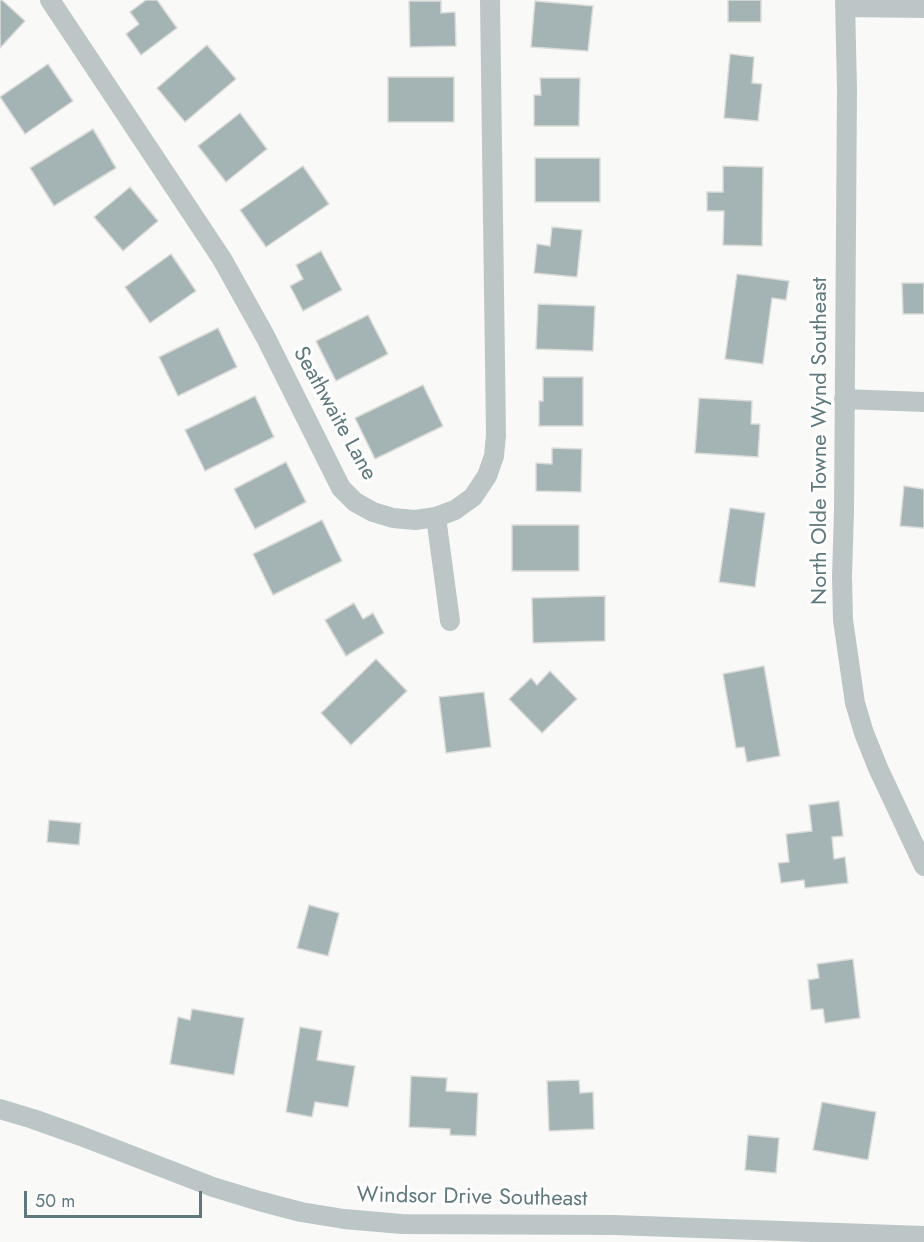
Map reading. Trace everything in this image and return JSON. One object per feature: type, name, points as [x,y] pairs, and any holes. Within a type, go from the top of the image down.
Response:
[{"type":"street","name":"Seathwaite Lane","points":[[50,0],[222,259],[265,336],[341,488],[355,502],[373,512],[393,518],[415,520],[436,517],[455,510],[473,497],[487,476],[494,456],[496,435],[490,0]]},
{"type":"street","points":[[845,3],[924,8]]},
{"type":"street","name":"North Olde Towne Wynd Southeast","points":[[845,3],[847,101],[843,620],[855,703],[878,768],[924,866]]},
{"type":"street","points":[[844,399],[924,402]]},
{"type":"street","points":[[436,517],[450,621]]},
{"type":"street","name":"Windsor Drive Southeast","points":[[0,1109],[81,1136],[213,1187],[301,1212],[344,1219],[402,1224],[614,1225],[924,1236]]},
{"type":"building","points":[[0,0],[25,21],[0,48]]},
{"type":"building","points":[[146,0],[157,0],[177,28],[141,55],[126,34],[139,24],[130,12]]},
{"type":"building","points":[[728,0],[761,0],[761,22],[728,22]]},
{"type":"building","points":[[409,1],[441,1],[441,13],[455,12],[456,46],[410,47]]},
{"type":"building","points":[[535,1],[593,6],[588,51],[531,47]]},
{"type":"building","points":[[207,45],[236,79],[185,122],[157,88]]},
{"type":"building","points":[[730,54],[754,57],[752,83],[762,84],[758,121],[724,118]]},
{"type":"building","points":[[48,64],[73,101],[25,134],[0,97]]},
{"type":"building","points":[[388,77],[454,77],[454,122],[388,122]]},
{"type":"building","points":[[540,78],[580,78],[579,126],[534,126],[534,95],[541,95]]},
{"type":"building","points":[[240,113],[267,149],[226,182],[198,146]]},
{"type":"building","points":[[93,129],[116,168],[54,206],[30,168]]},
{"type":"building","points":[[535,158],[600,158],[600,202],[535,202]]},
{"type":"building","points":[[303,166],[329,204],[266,247],[240,210]]},
{"type":"building","points":[[723,166],[763,167],[762,246],[723,245],[724,211],[707,211],[707,192],[723,192]]},
{"type":"building","points":[[130,187],[158,221],[123,251],[94,217]]},
{"type":"building","points":[[552,227],[582,230],[577,277],[534,273],[537,244],[550,246]]},
{"type":"building","points":[[321,251],[342,290],[303,311],[290,286],[303,279],[296,265]]},
{"type":"building","points":[[171,254],[196,291],[150,323],[125,287]]},
{"type":"building","points":[[737,274],[789,281],[786,300],[772,298],[763,364],[725,359]]},
{"type":"building","points":[[902,283],[924,283],[924,314],[903,314]]},
{"type":"building","points":[[538,304],[595,306],[593,351],[536,349]]},
{"type":"building","points":[[368,315],[388,354],[336,381],[316,341]]},
{"type":"building","points":[[218,328],[237,367],[178,396],[159,357]]},
{"type":"building","points":[[543,377],[583,377],[583,426],[539,426],[539,401],[543,401]]},
{"type":"building","points":[[423,385],[443,426],[375,459],[355,418]]},
{"type":"building","points":[[255,396],[274,437],[205,471],[185,430]]},
{"type":"building","points":[[699,398],[752,401],[751,424],[760,424],[758,457],[695,453]]},
{"type":"building","points":[[552,448],[582,449],[581,492],[536,491],[536,463],[552,464]]},
{"type":"building","points":[[286,462],[306,502],[255,529],[234,489]]},
{"type":"building","points":[[904,486],[924,489],[924,528],[900,526]]},
{"type":"building","points":[[730,508],[765,513],[755,587],[719,582]]},
{"type":"building","points":[[322,520],[342,561],[273,595],[253,554]]},
{"type":"building","points":[[512,525],[579,525],[579,571],[512,571]]},
{"type":"building","points":[[605,596],[605,641],[533,643],[532,598]]},
{"type":"building","points":[[354,603],[363,619],[373,613],[384,633],[346,656],[325,620]]},
{"type":"building","points":[[376,659],[407,691],[351,745],[321,713]]},
{"type":"building","points":[[764,666],[780,756],[747,762],[744,747],[736,748],[723,674]]},
{"type":"building","points":[[550,671],[577,699],[542,733],[509,699],[531,678],[537,685]]},
{"type":"building","points":[[484,692],[491,747],[446,753],[439,697]]},
{"type":"building","points":[[839,801],[843,836],[832,837],[834,859],[845,857],[848,883],[805,888],[804,880],[781,883],[778,863],[789,862],[786,834],[812,831],[809,805]]},
{"type":"building","points":[[49,820],[81,823],[79,845],[47,842]]},
{"type":"building","points":[[309,905],[339,913],[328,956],[297,948]]},
{"type":"building","points":[[853,959],[860,1018],[825,1023],[823,1009],[811,1010],[808,980],[819,978],[817,964]]},
{"type":"building","points":[[192,1009],[244,1018],[234,1075],[170,1064],[178,1017],[190,1020]]},
{"type":"building","points":[[300,1027],[322,1031],[317,1060],[355,1066],[348,1107],[315,1102],[312,1117],[286,1112]]},
{"type":"building","points":[[411,1076],[447,1078],[446,1091],[478,1093],[476,1136],[450,1135],[450,1129],[409,1127]]},
{"type":"building","points":[[579,1080],[580,1093],[593,1092],[594,1129],[549,1131],[547,1081]]},
{"type":"building","points":[[822,1102],[876,1112],[868,1160],[813,1150]]},
{"type":"building","points":[[748,1135],[779,1138],[776,1173],[745,1170]]}]
